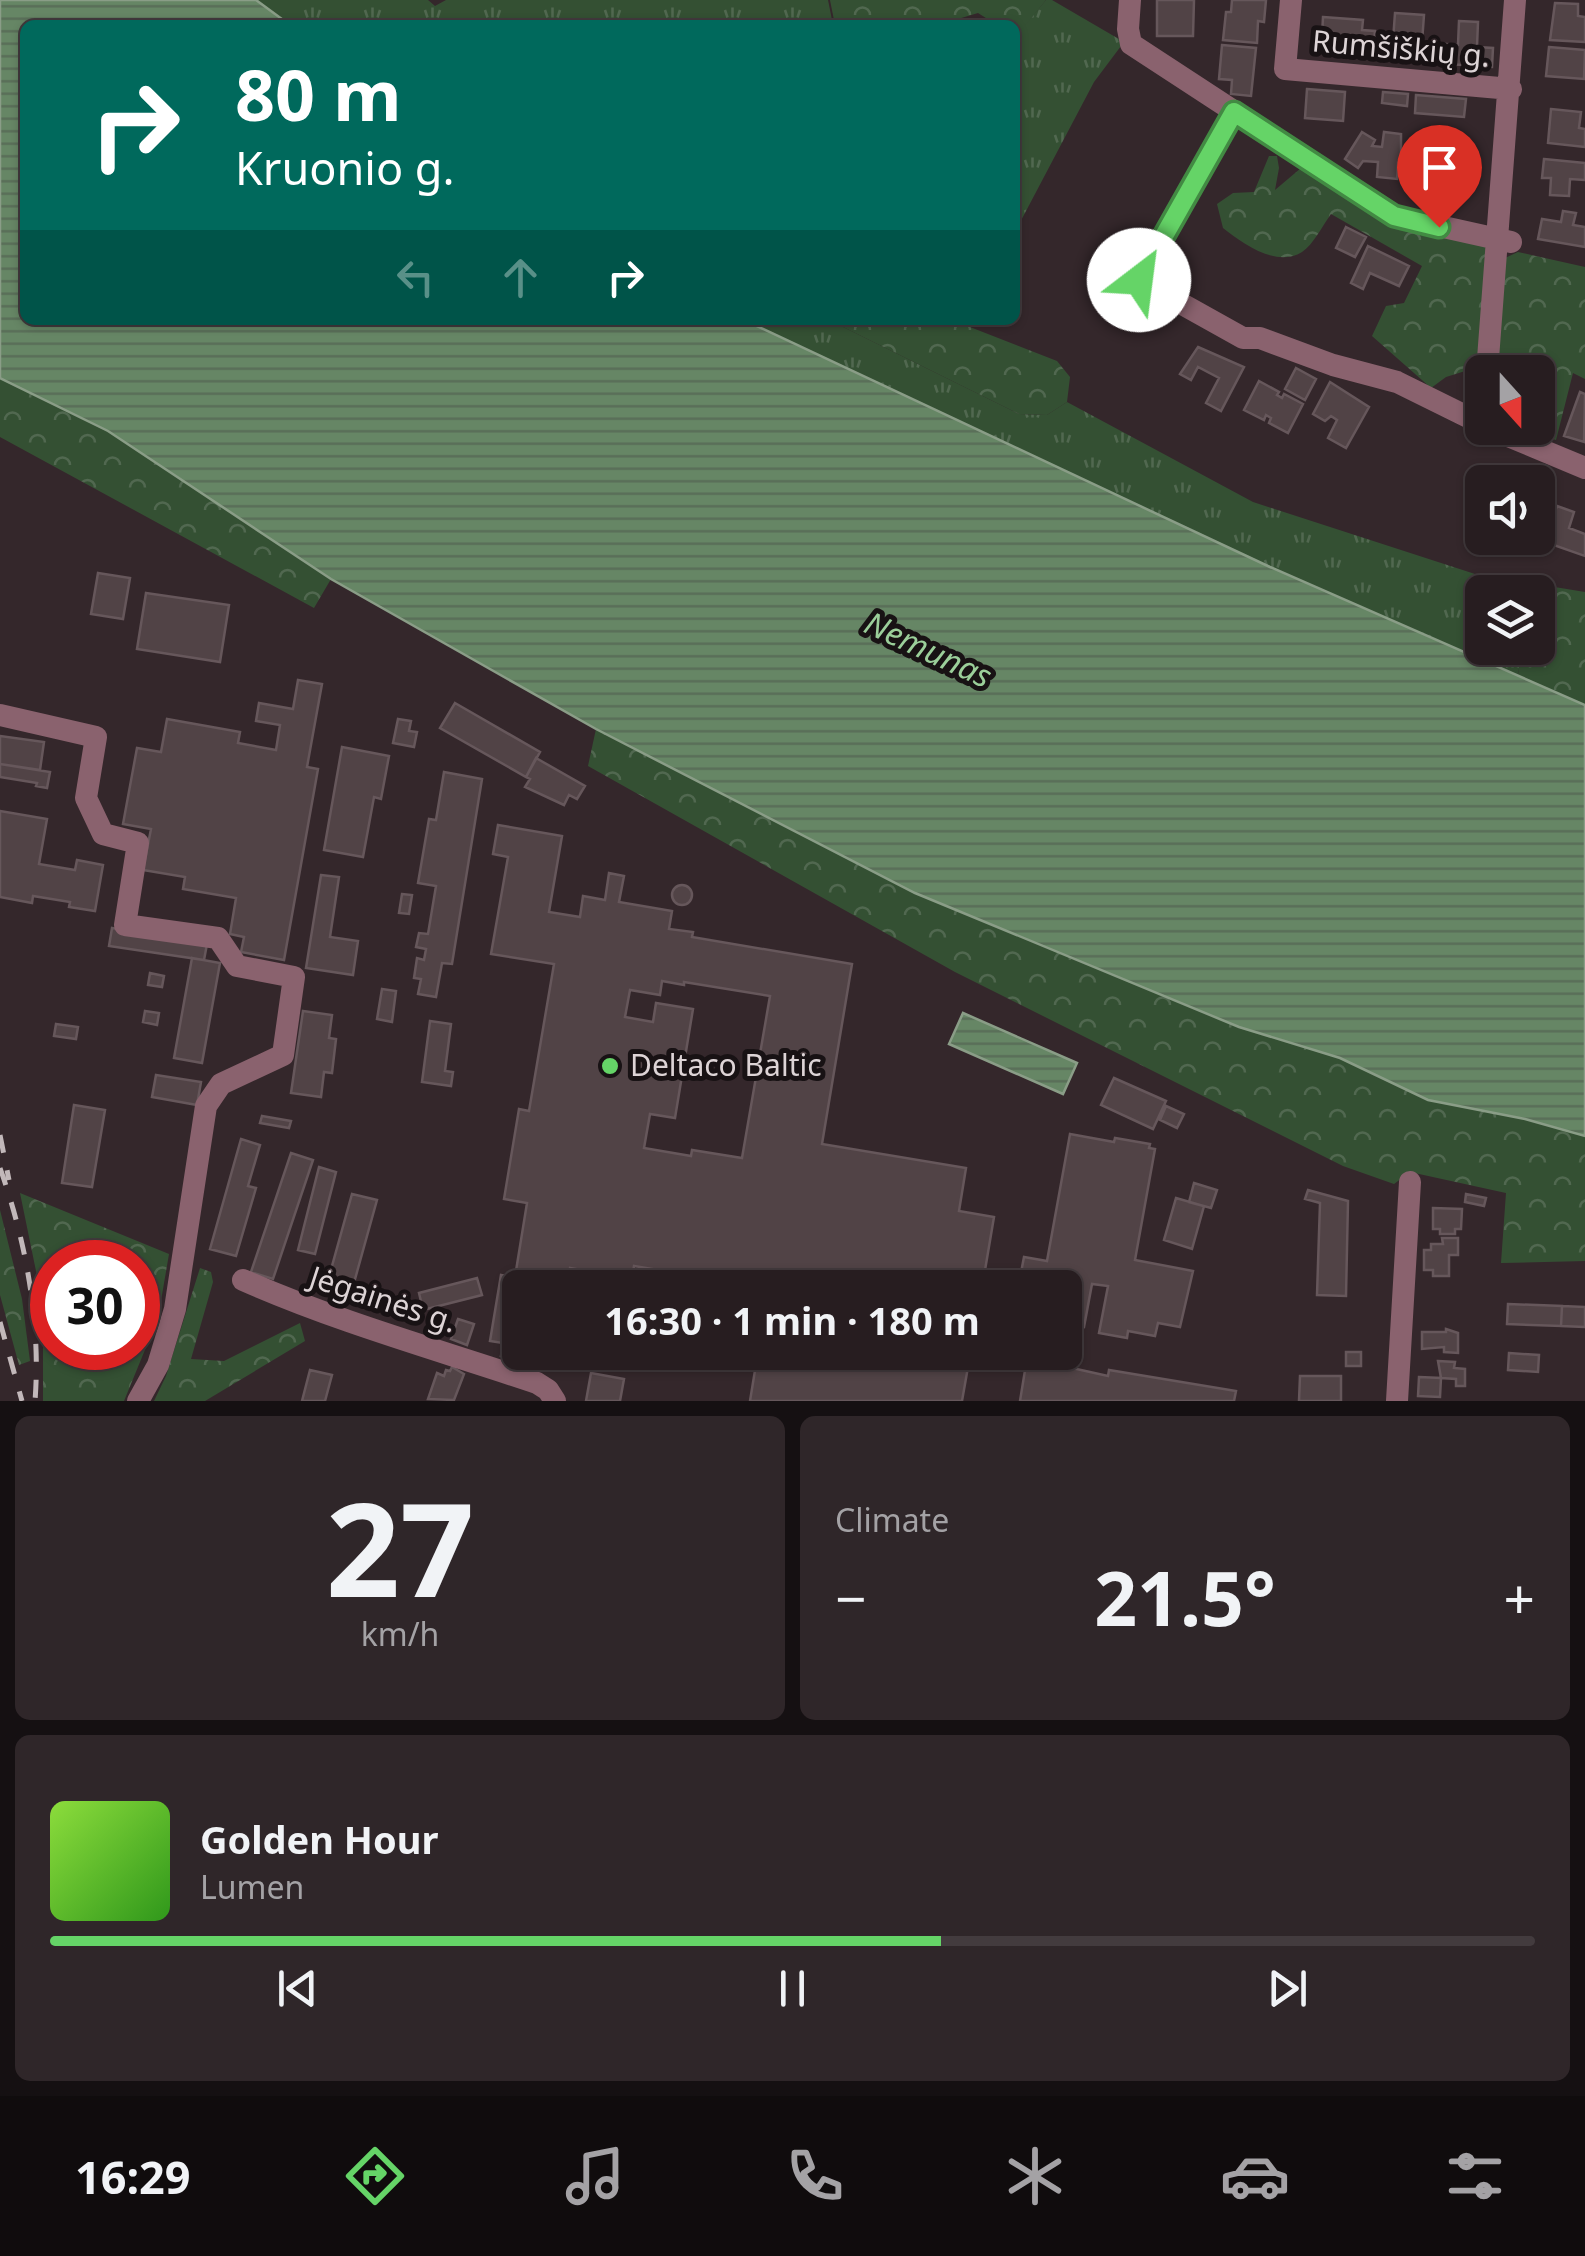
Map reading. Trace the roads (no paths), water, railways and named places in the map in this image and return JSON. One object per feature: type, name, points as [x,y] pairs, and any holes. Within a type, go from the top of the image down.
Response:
[{"type":"street","points":[[1130,0],[1131,44],[1394,216],[1505,241]]},
{"type":"street","name":"Rumšiškių g.","points":[[1291,0],[1285,69],[1511,89]]},
{"type":"street","points":[[1489,355],[1505,241],[1516,0]]},
{"type":"street","points":[[1234,112],[1139,280],[1244,338],[1260,338],[1333,365],[1396,382],[1465,415]]},
{"type":"street","points":[[1532,445],[1585,468]]},
{"type":"street","points":[[0,715],[96,737],[86,798],[103,834],[138,843],[125,925],[218,938],[237,966],[294,977],[283,1055],[222,1084],[206,1106],[168,1337],[138,1401]]},
{"type":"street","points":[[1397,1401],[1410,1182]]},
{"type":"street","name":"Jėgainės g.","points":[[243,1280],[310,1310],[537,1383],[555,1401]]},
{"type":"water","name":"Nemunas","points":[[0,0],[256,0],[283,20],[20,20],[20,325],[755,325],[1270,567],[1465,652],[1465,665],[1494,665],[1585,705],[1585,1136],[1525,1119],[1428,1100],[1340,1058],[1239,1027],[915,893],[596,729],[331,579],[108,431],[0,378]]},
{"type":"water","points":[[963,1013],[1077,1063],[1063,1094],[949,1044]]},
{"type":"railway","points":[[0,1135],[9,1180]]},
{"type":"railway","points":[[0,1168],[30,1283],[36,1342],[35,1401]]},
{"type":"railway","points":[[0,1322],[22,1401]]},
{"type":"place","name":"Deltaco Baltic","points":[[610,1066]]}]
